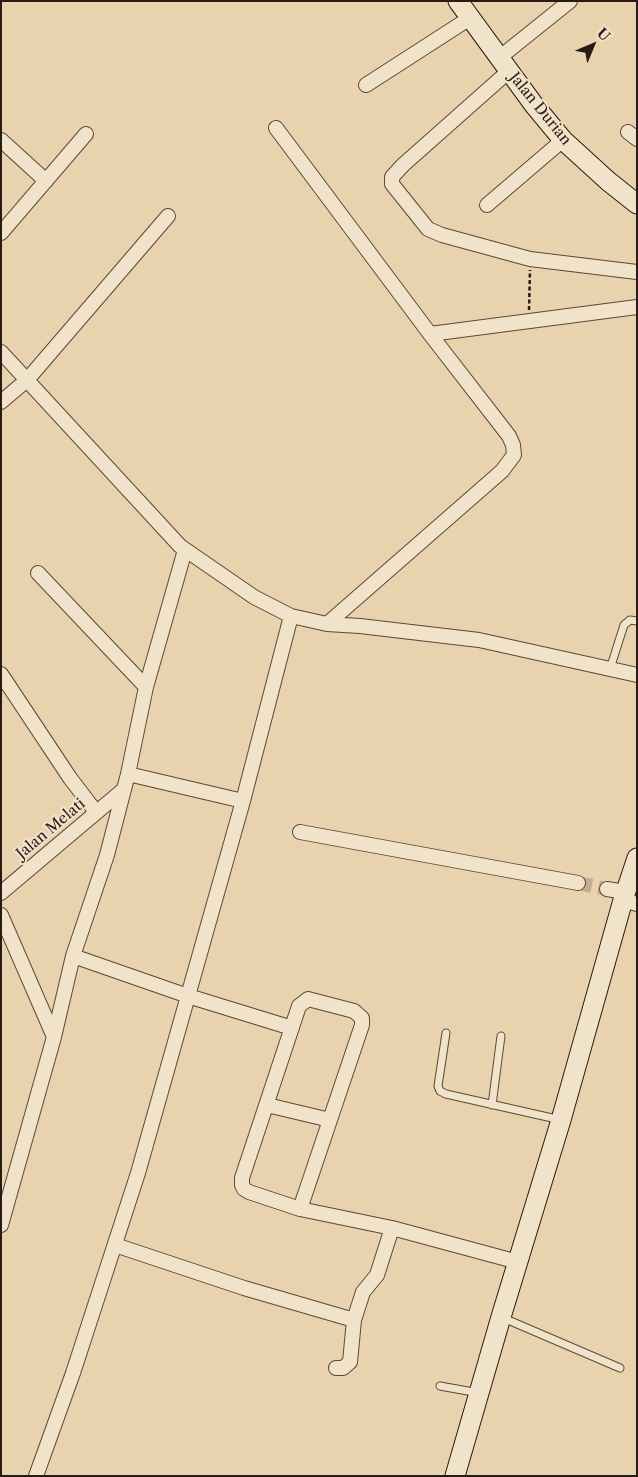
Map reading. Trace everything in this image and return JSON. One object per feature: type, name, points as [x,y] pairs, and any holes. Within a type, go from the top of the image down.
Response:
[{"type":"main road","name":"Jalan Durian","points":[[458,1],[563,140],[608,181],[637,204]]},
{"type":"main road","points":[[455,1476],[501,1317],[628,899],[637,858]]},
{"type":"street","points":[[570,1],[403,165],[392,177],[392,184],[428,229],[461,241],[530,259],[637,272]]},
{"type":"street","points":[[366,84],[470,18]]},
{"type":"street","points":[[276,128],[509,436],[513,445],[514,455],[502,471],[327,624]]},
{"type":"street","points":[[1,234],[86,134]]},
{"type":"street","points":[[1,140],[46,181]]},
{"type":"street","points":[[487,205],[563,140]]},
{"type":"street","points":[[1,402],[27,380],[168,216]]},
{"type":"street","points":[[430,334],[637,307]]},
{"type":"street","points":[[1,352],[185,550],[254,597],[291,616],[327,624],[479,640],[637,675]]},
{"type":"street","points":[[2,1222],[54,1037],[73,956],[106,855],[128,774],[146,687],[185,550]]},
{"type":"street","points":[[38,573],[146,687]]},
{"type":"street","points":[[36,1476],[138,1173],[243,801],[291,616]]},
{"type":"street","points":[[1,674],[70,778],[96,812]]},
{"type":"street","points":[[128,774],[243,801]]},
{"type":"street","name":"Jalan Melati","points":[[1,893],[123,790]]},
{"type":"street","points":[[300,832],[578,883]]},
{"type":"street","points":[[607,889],[628,899]]},
{"type":"street","points":[[1,916],[54,1037]]},
{"type":"street","points":[[73,956],[188,996],[292,1028]]},
{"type":"street","points":[[300,1209],[362,1025],[362,1018],[354,1011],[308,999],[299,1006],[242,1178],[242,1185],[249,1192],[300,1209],[392,1228],[518,1262]]},
{"type":"street","points":[[267,1105],[330,1120]]},
{"type":"street","points":[[336,1368],[343,1368],[350,1362],[354,1320],[363,1292],[377,1275],[392,1228]]},
{"type":"street","points":[[115,1245],[244,1288],[354,1320]]},
{"type":"lane","points":[[610,669],[624,625],[630,620],[637,620]]},
{"type":"lane","points":[[446,1033],[438,1086],[440,1091],[446,1094],[561,1120]]},
{"type":"lane","points":[[492,1105],[501,1036]]},
{"type":"lane","points":[[501,1317],[620,1368]]},
{"type":"lane","points":[[440,1386],[479,1393]]},
{"type":"path","points":[[529,321],[530,259]]},
{"type":"tunnel","points":[[578,883],[607,889]]}]
